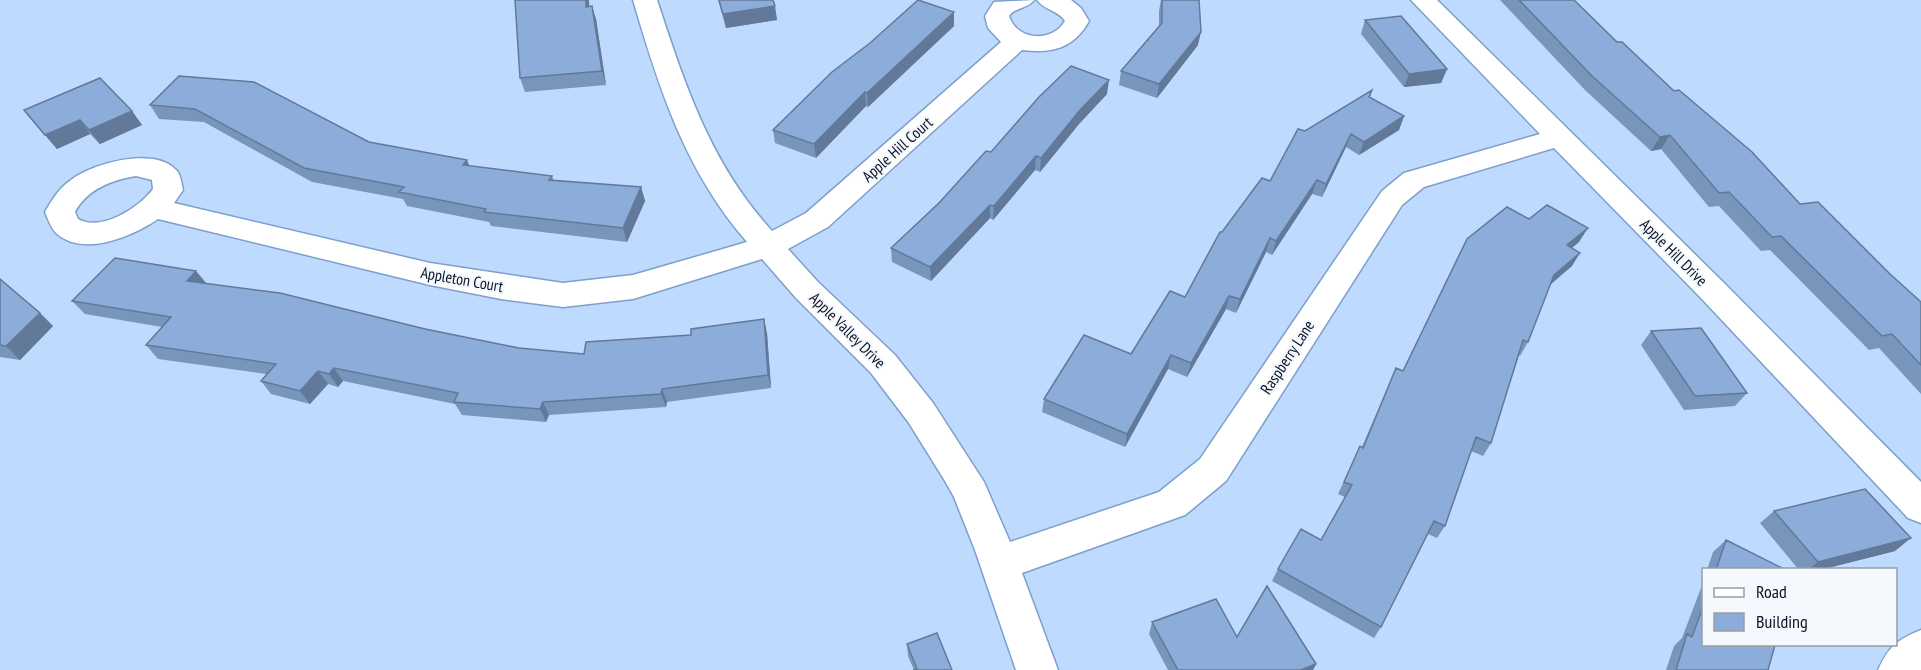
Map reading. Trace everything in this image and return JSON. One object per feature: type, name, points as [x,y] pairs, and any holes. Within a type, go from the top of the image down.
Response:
[{"type":"street","name":"Apple Valley Drive","points":[[645,0],[670,80],[697,145],[722,189],[768,246],[820,304],[868,348],[909,397],[942,444],[971,492],[1037,670]]},
{"type":"street","points":[[1022,0],[1003,7],[997,16],[997,25],[1004,34],[1017,41],[1034,44],[1051,43],[1065,38],[1075,30],[1077,21],[1073,12],[1062,4],[1049,0]]},
{"type":"street","name":"Apple Hill Drive","points":[[1423,0],[1712,290],[1921,507]]},
{"type":"street","name":"Apple Hill Court","points":[[768,246],[817,220],[1017,41]]},
{"type":"street","name":"Raspberry Lane","points":[[999,563],[1172,504],[1213,470],[1392,198],[1414,180],[1559,137]]},
{"type":"street","name":"Appleton Court","points":[[155,208],[430,274],[563,295],[633,287],[768,246]]},
{"type":"street","points":[[1899,670],[1912,654],[1921,650]]},
{"type":"building","points":[[515,0],[586,0],[586,7],[592,6],[602,71],[520,78]]},
{"type":"building","points":[[719,0],[773,0],[775,6],[723,14]]},
{"type":"building","points":[[918,0],[954,12],[867,93],[865,92],[814,144],[773,130],[832,72],[870,43]]},
{"type":"building","points":[[1162,0],[1199,0],[1201,32],[1159,84],[1121,71],[1162,23]]},
{"type":"building","points":[[1519,0],[1574,0],[1617,42],[1622,42],[1674,91],[1679,90],[1752,152],[1800,204],[1818,202],[1921,302],[1921,365],[1892,334],[1882,336],[1781,236],[1772,237],[1729,192],[1719,193],[1670,135],[1660,137],[1592,76]]},
{"type":"building","points":[[1401,16],[1447,69],[1409,74],[1365,20]]},
{"type":"building","points":[[1071,66],[1109,80],[1080,110],[1041,158],[1036,156],[994,206],[990,205],[930,267],[891,248],[939,203],[986,151],[991,152],[1039,97]]},
{"type":"building","points":[[179,76],[254,82],[369,142],[467,160],[463,165],[552,176],[549,180],[641,187],[623,228],[484,212],[486,209],[399,192],[404,187],[304,168],[195,109],[150,105]]},
{"type":"building","points":[[100,78],[132,111],[89,130],[80,120],[45,135],[24,110]]},
{"type":"building","points":[[1372,90],[1369,97],[1404,116],[1364,142],[1351,134],[1326,184],[1317,180],[1276,241],[1270,238],[1240,299],[1229,296],[1191,363],[1171,355],[1127,434],[1044,399],[1084,335],[1131,354],[1170,291],[1185,297],[1220,232],[1262,178],[1270,181],[1298,129],[1305,131]]},
{"type":"building","points":[[1547,205],[1588,228],[1567,245],[1580,253],[1554,275],[1528,342],[1523,340],[1491,443],[1476,437],[1445,526],[1434,521],[1381,627],[1278,569],[1301,529],[1321,540],[1352,485],[1344,482],[1360,446],[1363,448],[1396,368],[1403,371],[1467,239],[1507,207],[1529,219]]},
{"type":"building","points":[[115,258],[196,271],[187,281],[280,293],[425,329],[519,348],[584,354],[586,342],[691,335],[691,329],[764,319],[768,375],[662,389],[661,394],[543,402],[540,409],[454,402],[458,393],[334,368],[329,374],[318,371],[300,391],[261,381],[276,364],[146,345],[171,317],[72,301]]},
{"type":"building","points":[[0,279],[40,313],[6,346],[0,345]]},
{"type":"building","points":[[1701,328],[1747,393],[1695,396],[1651,331]]},
{"type":"building","points":[[1865,489],[1911,538],[1818,562],[1774,511]]},
{"type":"building","points":[[1726,540],[1782,568],[1717,568]]},
{"type":"building","points":[[1267,586],[1316,664],[1301,670],[1178,670],[1152,622],[1216,599],[1237,637]]},
{"type":"building","points":[[1702,610],[1702,646],[1775,646],[1768,670],[1676,670],[1687,634],[1692,637]]},
{"type":"building","points":[[937,633],[952,670],[913,670],[917,669],[907,644]]}]
